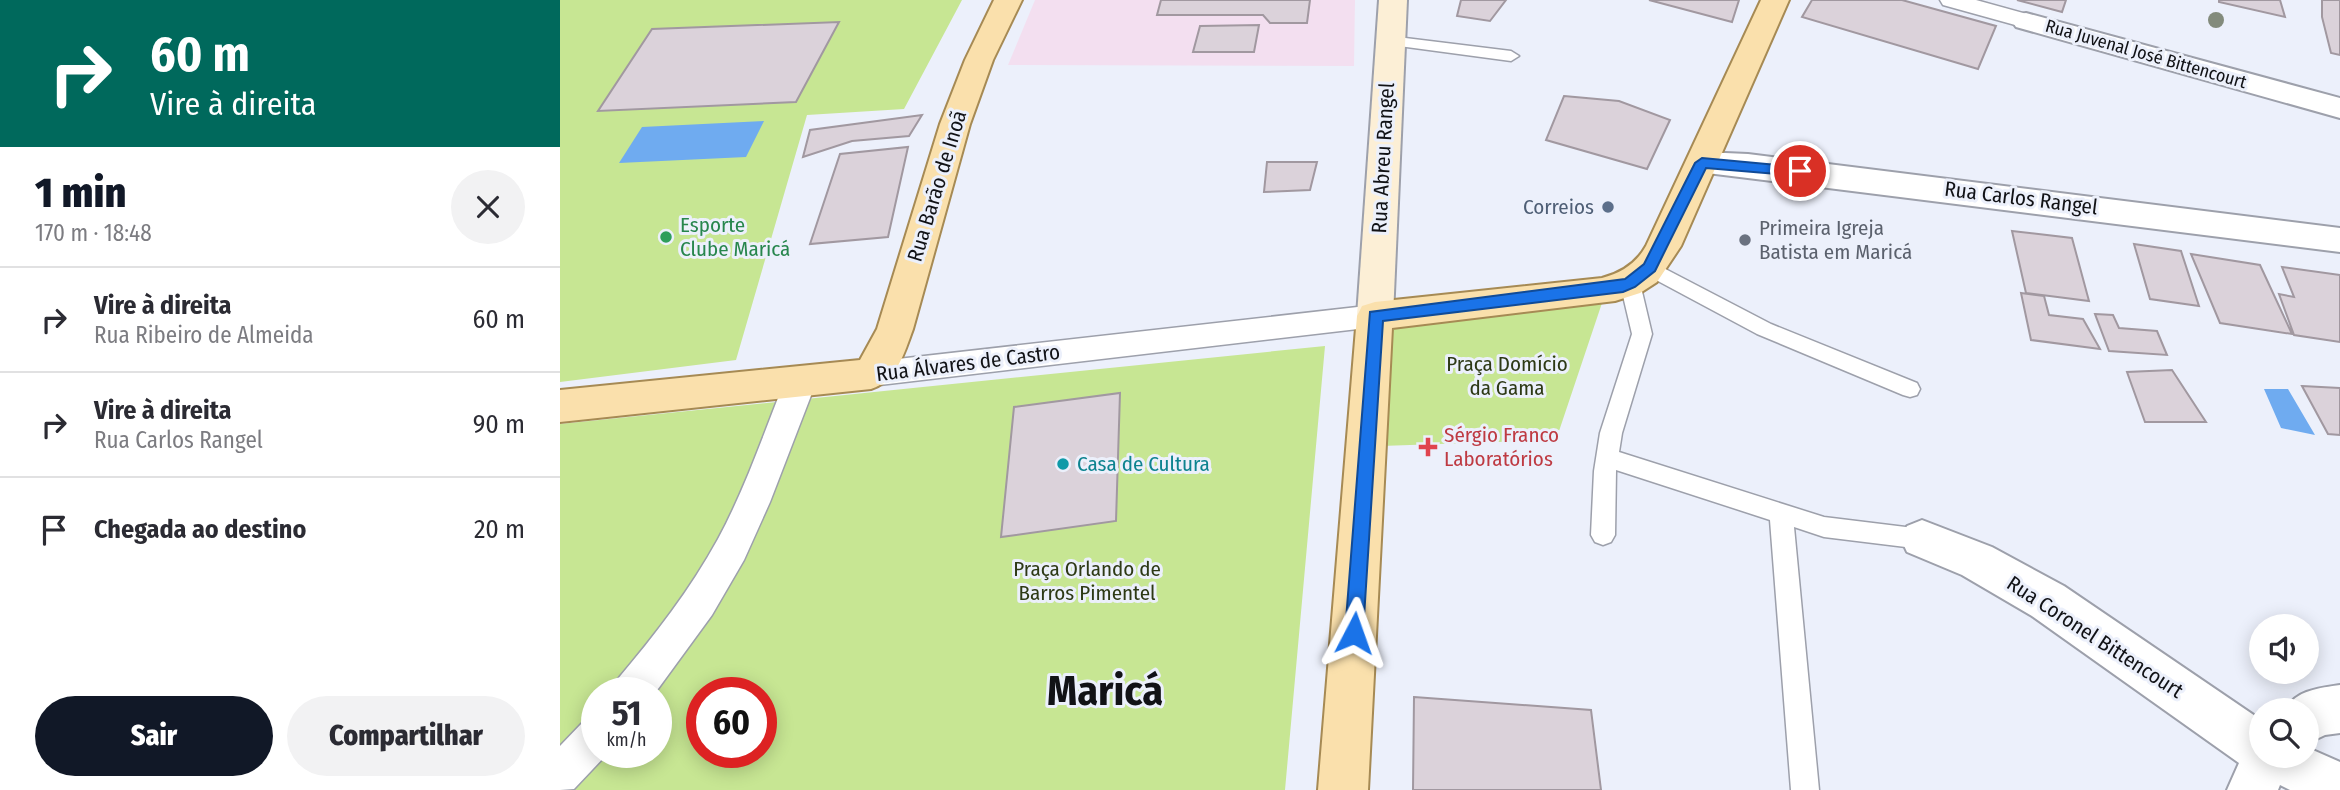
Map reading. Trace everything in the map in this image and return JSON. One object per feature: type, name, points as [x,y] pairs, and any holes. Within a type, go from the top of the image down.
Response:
[{"type":"main road","name":"Rua Barão de Inoã","points":[[871,374],[882,360],[895,329],[955,124],[979,60],[1008,0]]},
{"type":"main road","name":"Rua Abreu Rangel","points":[[1376,316],[1393,0]]},
{"type":"main road","points":[[1343,790],[1376,316],[1579,294],[1640,275],[1702,163],[1731,90],[1775,0]]},
{"type":"main road","name":"Rua Álvares de Castro","points":[[560,406],[871,374]]},
{"type":"street","name":"Rua Juvenal José Bittencourt","points":[[1951,0],[2340,108]]},
{"type":"street","name":"Rua Carlos Rangel","points":[[1702,163],[1748,165],[2340,240]]},
{"type":"street","name":"Rua Álvares de Castro","points":[[871,374],[1376,316]]},
{"type":"street","points":[[645,677],[670,645],[718,572],[744,523],[801,380]]},
{"type":"street","name":"Rua Coronel Bittencourt","points":[[1922,539],[1977,561],[2048,601],[2249,741]]},
{"type":"street","points":[[2319,712],[2340,709]]},
{"type":"street","points":[[560,775],[581,753]]},
{"type":"street","points":[[2252,790],[2264,768]]},
{"type":"street","points":[[2296,768],[2340,788]]},
{"type":"lane","points":[[1389,41],[1511,56]]},
{"type":"lane","points":[[1603,535],[1607,457],[1611,433],[1643,334],[1640,275],[1910,389]]},
{"type":"lane","points":[[1607,457],[1824,527],[1922,539]]},
{"type":"lane","points":[[1781,513],[1805,790]]},
{"type":"shaded area","points":[[1035,0],[1355,0],[1354,66],[1008,65]]},
{"type":"green space","name":"Esporte Clube Maricá","points":[[560,0],[962,0],[904,109],[807,115],[736,360],[560,382]]},
{"type":"green space","name":"Praça Domício da Gama","points":[[1602,303],[1556,440],[1381,446],[1387,321]]},
{"type":"green space","name":"Praça Orlando de Barros Pimentel","points":[[1325,346],[1285,790],[560,790],[560,424]]},
{"type":"water","points":[[764,121],[746,157],[619,163],[642,127]]},
{"type":"water","points":[[2264,389],[2288,389],[2315,435],[2281,428]]},
{"type":"building","points":[[1161,0],[1310,0],[1307,23],[1270,23],[1263,15],[1157,15]]},
{"type":"building","points":[[1461,0],[1506,0],[1490,21],[1457,16]]},
{"type":"building","points":[[1649,0],[1739,0],[1732,22]]},
{"type":"building","points":[[1812,0],[1902,0],[1996,26],[1978,69],[1802,17]]},
{"type":"building","points":[[2017,0],[2066,0],[2062,12]]},
{"type":"building","points":[[2280,0],[2285,17],[2219,2]]},
{"type":"building","points":[[2322,0],[2340,0],[2340,55],[2331,53],[2322,17]]},
{"type":"building","points":[[839,22],[796,102],[598,111],[652,29]]},
{"type":"building","points":[[1259,25],[1254,52],[1193,52],[1200,26]]},
{"type":"building","points":[[1564,96],[1619,101],[1670,120],[1647,169],[1546,140]]},
{"type":"building","points":[[922,115],[909,136],[852,141],[803,157],[810,130]]},
{"type":"building","points":[[908,147],[888,237],[810,244],[840,154]]},
{"type":"building","points":[[1267,162],[1317,162],[1310,190],[1264,192]]},
{"type":"building","points":[[2012,231],[2072,238],[2089,301],[2026,293]]},
{"type":"building","points":[[2134,244],[2181,251],[2199,306],[2150,299]]},
{"type":"building","points":[[2191,254],[2260,265],[2292,334],[2220,323]]},
{"type":"building","points":[[2282,267],[2340,275],[2340,342],[2294,335],[2279,294],[2294,297]]},
{"type":"building","points":[[2021,293],[2044,296],[2049,315],[2083,319],[2100,349],[2031,340]]},
{"type":"building","points":[[2095,314],[2113,315],[2119,328],[2157,331],[2167,355],[2109,351]]},
{"type":"building","points":[[2172,370],[2206,422],[2145,422],[2127,372]]},
{"type":"building","points":[[2302,386],[2340,388],[2340,435],[2328,434]]},
{"type":"building","name":"Casa de Cultura","points":[[1120,393],[1116,521],[1001,537],[1014,407]]},
{"type":"building","points":[[1414,697],[1591,710],[1601,790],[1413,790]]},
{"type":"place","name":"Correios","points":[[1608,207]]},
{"type":"place","name":"Esporte Clube Maricá","points":[[666,237]]},
{"type":"place","name":"Primeira Igreja Batista em Maricá","points":[[1745,240]]},
{"type":"place","name":"Sérgio Franco Laboratórios","points":[[1428,447]]},
{"type":"place","name":"Casa de Cultura","points":[[1063,464]]},
{"type":"district","name":"Maricá","points":[[1105,690]]},
{"type":"route","points":[[1354,633],[1376,316],[1618,288],[1630,283],[1650,268],[1702,163],[1800,171]]}]
